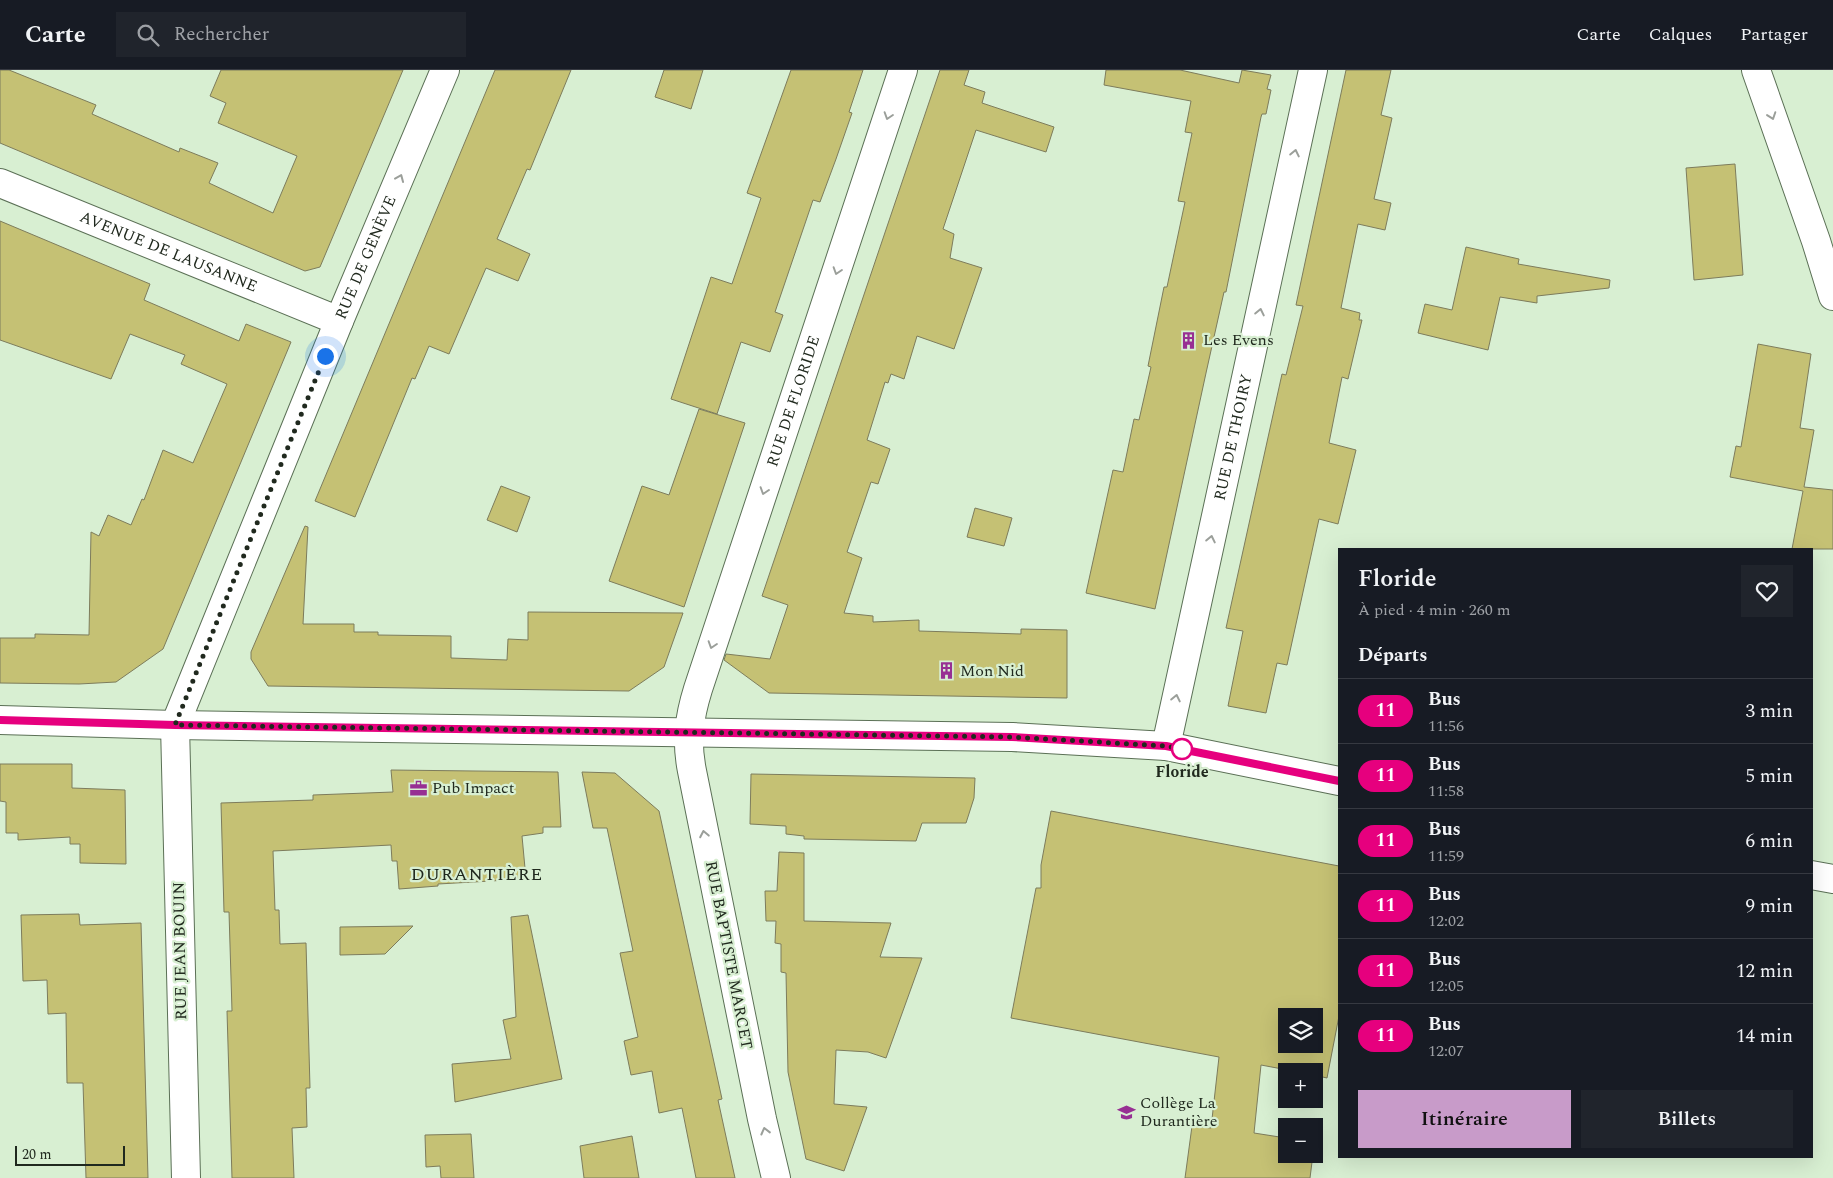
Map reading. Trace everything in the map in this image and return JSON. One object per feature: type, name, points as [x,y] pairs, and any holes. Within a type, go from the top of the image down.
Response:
[{"type":"street","name":"RUE DE GENÈVE","points":[[175,725],[339,321],[446,70]]},
{"type":"street","name":"RUE DE FLORIDE","points":[[689,732],[692,708],[698,689],[903,70]]},
{"type":"street","name":"RUE DE THOIRY","points":[[1166,746],[1313,70]]},
{"type":"street","points":[[1756,70],[1824,243],[1833,296]]},
{"type":"street","name":"AVENUE DE LAUSANNE","points":[[0,183],[339,321]]},
{"type":"street","points":[[0,720],[175,725],[1012,737],[1166,746],[1338,781]]},
{"type":"street","name":"RUE JEAN BOUIN","points":[[175,725],[186,1178]]},
{"type":"street","name":"RUE BAPTISTE MARCET","points":[[689,732],[688,749],[692,770],[762,1120],[776,1178]]},
{"type":"street","points":[[1813,875],[1833,879]]},
{"type":"building","points":[[0,70],[9,70],[96,105],[92,114],[179,152],[180,148],[218,163],[209,183],[273,213],[297,156],[218,123],[226,103],[210,96],[221,70],[403,70],[320,267],[305,271],[0,143]]},
{"type":"building","points":[[495,70],[571,70],[530,170],[527,169],[497,239],[530,254],[518,281],[486,268],[449,354],[429,346],[415,379],[412,378],[355,517],[315,501]]},
{"type":"building","points":[[664,70],[703,70],[691,109],[655,97]]},
{"type":"building","points":[[791,70],[863,70],[849,112],[852,113],[836,159],[820,202],[813,200],[775,312],[783,315],[770,352],[741,342],[717,414],[671,399],[711,277],[732,284],[761,198],[747,193]]},
{"type":"building","points":[[940,70],[969,70],[964,85],[985,92],[982,103],[1054,127],[1046,152],[976,130],[943,229],[954,234],[950,258],[982,268],[954,349],[917,336],[904,379],[891,374],[888,383],[885,382],[867,440],[890,449],[878,484],[871,482],[847,552],[862,558],[844,613],[873,616],[873,622],[919,620],[919,631],[1021,634],[1021,629],[1067,630],[1067,698],[769,693],[724,660],[726,654],[770,659],[788,605],[762,596]]},
{"type":"building","points":[[1106,70],[1180,70],[1239,83],[1242,70],[1271,75],[1267,89],[1271,90],[1266,114],[1262,114],[1261,117],[1226,292],[1224,292],[1155,609],[1086,593],[1113,470],[1123,472],[1134,419],[1139,420],[1151,367],[1148,366],[1164,287],[1167,287],[1185,202],[1178,201],[1192,133],[1185,132],[1191,101],[1104,85]]},
{"type":"building","points":[[1346,70],[1391,70],[1381,115],[1392,118],[1374,199],[1391,203],[1385,230],[1358,224],[1341,308],[1360,313],[1359,320],[1362,320],[1348,379],[1342,377],[1329,443],[1356,450],[1338,524],[1319,519],[1287,665],[1277,663],[1266,713],[1228,706],[1243,631],[1226,628],[1282,374],[1286,375],[1303,306],[1296,305]]},
{"type":"building","points":[[1735,164],[1743,275],[1694,280],[1686,168]]},
{"type":"building","points":[[0,221],[150,284],[144,300],[239,341],[246,324],[291,342],[163,649],[116,682],[79,684],[0,683],[0,638],[35,638],[35,634],[89,635],[91,532],[99,536],[108,515],[131,525],[142,499],[144,500],[163,450],[193,463],[227,384],[181,364],[185,355],[130,334],[111,379],[0,340]]},
{"type":"building","points":[[1466,247],[1519,259],[1518,264],[1610,280],[1609,288],[1537,296],[1537,303],[1500,297],[1488,350],[1418,333],[1425,304],[1452,310]]},
{"type":"building","points":[[1758,344],[1811,354],[1800,428],[1814,430],[1804,487],[1833,490],[1833,549],[1792,548],[1803,491],[1730,477],[1736,446],[1741,447]]},
{"type":"building","points":[[699,409],[745,423],[684,607],[609,581],[642,486],[669,495]]},
{"type":"building","points":[[501,486],[530,497],[517,532],[487,520]]},
{"type":"building","points":[[975,508],[1012,518],[1004,546],[967,537]]},
{"type":"building","points":[[305,526],[308,527],[303,624],[354,624],[354,632],[378,632],[378,635],[451,636],[451,658],[507,660],[508,639],[528,640],[528,612],[683,613],[664,667],[629,691],[268,686],[251,659],[251,652]]},
{"type":"building","points":[[0,764],[72,764],[72,788],[125,790],[126,864],[80,863],[80,844],[70,844],[70,837],[18,840],[18,833],[6,833],[6,802],[0,801]]},
{"type":"building","points":[[391,770],[558,772],[561,827],[543,827],[543,833],[522,836],[526,879],[438,884],[438,886],[399,889],[397,861],[392,861],[391,845],[273,851],[275,910],[279,910],[280,944],[306,943],[310,1088],[306,1088],[307,1127],[292,1128],[294,1178],[232,1178],[227,1011],[232,1011],[229,912],[224,912],[221,803],[313,800],[313,795],[393,792]]},
{"type":"building","points":[[582,772],[615,773],[659,811],[722,1099],[718,1100],[735,1178],[696,1178],[682,1108],[659,1113],[652,1071],[631,1075],[624,1041],[638,1037],[620,953],[633,951],[607,828],[593,828]]},
{"type":"building","points":[[751,774],[975,778],[974,798],[966,823],[922,823],[916,841],[804,839],[804,836],[786,834],[786,826],[750,824]]},
{"type":"building","points":[[1051,811],[1338,866],[1338,1021],[1327,1078],[1323,1077],[1323,1063],[1278,1063],[1278,1068],[1261,1065],[1254,1133],[1278,1137],[1278,1163],[1312,1163],[1310,1178],[1185,1178],[1192,1126],[1211,1128],[1219,1057],[1011,1018],[1036,888],[1041,888],[1041,865]]},
{"type":"building","points":[[779,852],[804,853],[804,921],[891,923],[880,957],[922,958],[886,1058],[868,1052],[836,1050],[834,1104],[867,1107],[844,1171],[806,1159],[788,1072],[786,973],[781,972],[781,944],[775,943],[776,921],[766,921],[765,891],[777,891]]},
{"type":"building","points":[[79,914],[80,925],[141,923],[148,1178],[86,1178],[83,1083],[67,1083],[66,1013],[48,1014],[47,980],[23,981],[21,915]]},
{"type":"building","points":[[528,915],[562,1079],[455,1102],[452,1064],[511,1059],[503,1020],[516,1017],[511,917]]},
{"type":"building","points":[[413,926],[385,954],[340,955],[340,927]]},
{"type":"building","points":[[471,1134],[474,1178],[441,1178],[440,1166],[426,1167],[425,1135]]},
{"type":"building","points":[[632,1136],[639,1178],[584,1178],[580,1146]]},
{"type":"bus line","name":"11","points":[[0,720],[175,725],[1012,737],[1166,746],[1338,781]]},
{"type":"place","name":"Les Evens","points":[[1189,340]]},
{"type":"place","name":"Mon Nid","points":[[946,671]]},
{"type":"place","name":"Floride","points":[[1182,749]]},
{"type":"place","name":"Pub Impact","points":[[418,788]]},
{"type":"place","name":"Collège La Durantière","points":[[1126,1112]]},
{"type":"district","name":"DURANTIÈRE","points":[[477,874]]},
{"type":"route","points":[[325,356],[175,725],[1012,737],[1166,746],[1182,749]]}]
